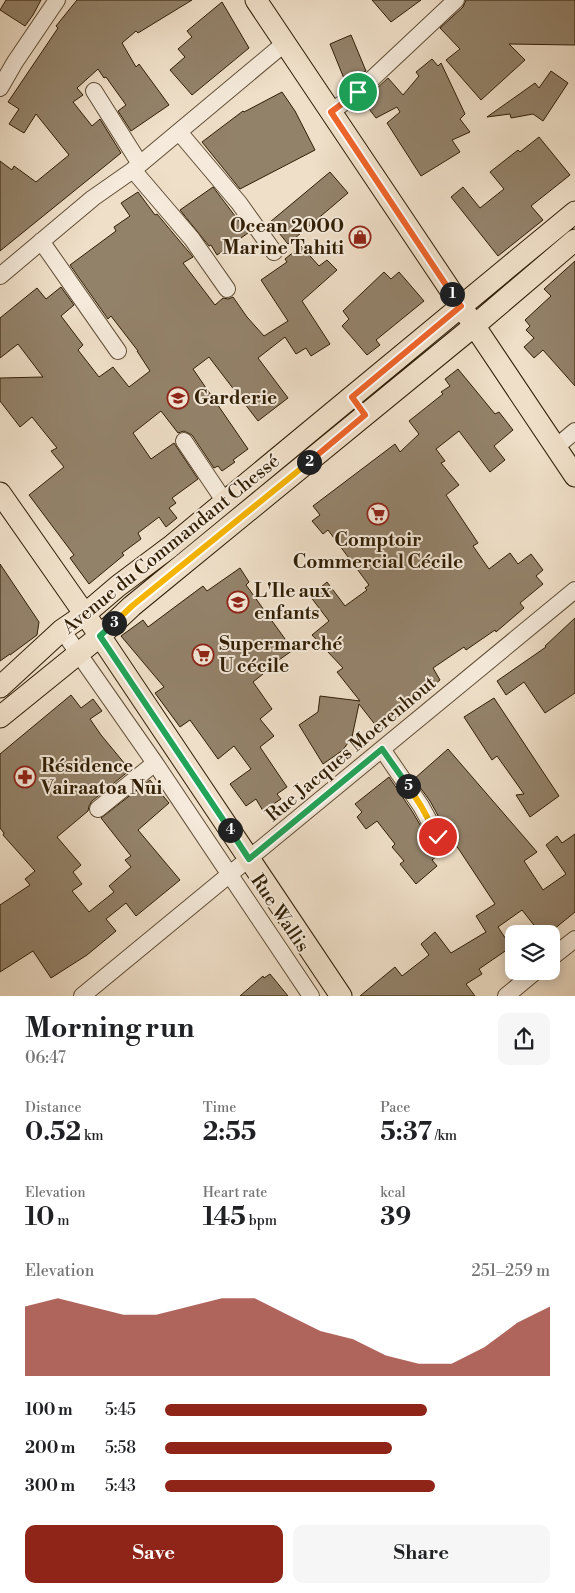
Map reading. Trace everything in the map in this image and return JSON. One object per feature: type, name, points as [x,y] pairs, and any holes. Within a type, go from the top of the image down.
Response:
[{"type":"main road","points":[[256,0],[575,476]]},
{"type":"main road","name":"Avenue du Commandant Chessé","points":[[0,688],[62,630],[84,615],[118,586],[170,547],[575,212]]},
{"type":"main road","points":[[0,717],[100,636],[132,606],[474,326],[575,240]]},
{"type":"main road","points":[[352,397],[365,415]]},
{"type":"main road","points":[[0,493],[100,636],[341,996]]},
{"type":"street","points":[[0,88],[15,62],[57,0]]},
{"type":"street","points":[[331,112],[358,92],[456,0]]},
{"type":"street","points":[[0,276],[94,198],[137,167],[285,43]]},
{"type":"street","points":[[94,91],[137,167],[226,289]]},
{"type":"street","points":[[179,132],[239,203],[274,252]]},
{"type":"street","points":[[41,241],[118,351]]},
{"type":"street","points":[[556,447],[575,431]]},
{"type":"street","points":[[184,441],[225,502]]},
{"type":"street","name":"Rue Jacques Moerenhout","points":[[82,996],[575,590]]},
{"type":"street","name":"Rue Wallis","points":[[62,630],[155,763],[311,996]]},
{"type":"street","points":[[382,749],[421,806],[438,837]]},
{"type":"street","points":[[98,809],[155,763]]},
{"type":"street","points":[[560,951],[575,939]]},
{"type":"street","points":[[506,996],[525,980]]},
{"type":"building","points":[[6,0],[41,0],[25,26],[0,10]]},
{"type":"building","points":[[77,0],[192,0],[138,33],[136,31],[122,43],[136,67],[139,64],[169,105],[131,131],[118,111],[126,105],[98,69],[77,88],[83,95],[73,102],[92,126],[100,119],[121,153],[0,251],[0,161],[12,170],[14,166],[36,182],[69,155],[36,114],[24,133],[9,124],[19,109],[8,102],[58,28],[56,26]]},
{"type":"building","points":[[372,0],[421,0],[391,22]]},
{"type":"building","points":[[466,0],[575,0],[575,45],[509,44],[525,60],[481,100],[446,60],[460,49],[440,28],[463,7]]},
{"type":"building","points":[[222,2],[249,48],[192,95],[170,70],[185,57],[178,49],[192,37],[187,31]]},
{"type":"building","points":[[351,35],[366,71],[345,81],[330,44]]},
{"type":"building","points":[[432,59],[438,66],[441,63],[465,114],[460,119],[470,132],[452,140],[460,152],[421,176],[387,123],[400,112],[397,107],[376,118],[363,101],[388,78],[403,95],[419,76],[416,72]]},
{"type":"building","points":[[551,71],[568,83],[543,121],[533,114],[511,118],[510,114],[487,117],[535,83],[539,88]]},
{"type":"building","points":[[282,92],[295,111],[315,150],[240,189],[202,142],[243,111]]},
{"type":"building","points":[[539,137],[570,175],[531,206],[543,220],[498,256],[451,197],[463,187],[480,208],[504,189],[490,172],[518,150],[520,152]]},
{"type":"building","points":[[330,172],[348,193],[288,244],[270,222]]},
{"type":"building","points":[[213,187],[248,233],[217,255],[211,245],[209,246],[180,210]]},
{"type":"building","points":[[138,192],[155,215],[157,214],[193,257],[183,263],[215,305],[223,298],[233,297],[264,336],[288,321],[261,280],[287,262],[285,259],[301,246],[319,266],[327,260],[337,270],[302,301],[330,344],[311,356],[306,348],[296,354],[285,337],[258,358],[288,398],[258,421],[209,357],[193,369],[248,449],[233,460],[235,462],[222,471],[218,466],[214,468],[192,435],[184,431],[178,433],[161,411],[133,433],[151,459],[174,443],[198,479],[172,498],[176,503],[169,508],[177,518],[166,527],[159,517],[138,533],[141,539],[122,553],[124,555],[89,584],[70,558],[74,555],[29,495],[64,467],[51,451],[57,448],[32,417],[20,427],[0,401],[0,378],[43,377],[18,344],[0,358],[0,318],[37,288],[46,299],[61,287],[74,305],[61,316],[83,345],[78,350],[99,377],[113,367],[129,387],[150,371],[138,351],[111,316],[108,319],[70,265],[116,231],[114,227],[130,216],[121,203]]},
{"type":"building","points":[[575,261],[575,386],[543,350],[534,358],[524,347],[534,338],[526,330],[530,326],[525,320],[551,296],[544,289]]},
{"type":"building","points":[[384,272],[391,279],[399,272],[424,301],[376,340],[380,345],[367,355],[342,326],[349,319],[343,311]]},
{"type":"building","points":[[458,369],[495,414],[499,412],[513,430],[494,446],[505,460],[490,472],[459,431],[436,449],[445,461],[441,463],[459,485],[446,495],[478,543],[473,546],[489,569],[510,553],[518,564],[531,554],[543,570],[536,576],[543,584],[520,603],[524,608],[496,632],[495,630],[466,650],[464,647],[433,668],[440,680],[415,702],[412,698],[377,727],[359,704],[352,737],[343,750],[323,764],[299,725],[318,712],[320,696],[360,701],[337,672],[343,668],[312,635],[329,621],[310,596],[327,582],[345,606],[367,590],[365,588],[369,585],[328,530],[323,534],[312,521],[320,515],[313,506],[395,444],[400,452],[419,434],[409,421],[443,394],[441,392],[450,386],[445,379]]},
{"type":"building","points":[[0,564],[39,622],[37,635],[0,661]]},
{"type":"building","name":"Supermarché U cécile","points":[[240,568],[249,582],[246,585],[293,650],[262,672],[263,674],[253,682],[272,709],[260,719],[274,736],[260,747],[287,787],[277,794],[281,799],[263,811],[256,799],[246,806],[230,784],[251,769],[234,746],[218,759],[190,720],[180,727],[155,693],[164,687],[121,636],[143,620],[148,627],[203,586],[207,591]]},
{"type":"building","points":[[575,618],[575,693],[545,713],[524,682],[506,695],[497,681],[546,647]]},
{"type":"building","points":[[71,695],[81,708],[93,699],[102,711],[90,719],[130,770],[92,801],[88,811],[57,837],[81,865],[73,872],[82,884],[72,891],[89,912],[114,892],[109,886],[131,867],[125,860],[131,856],[101,818],[150,780],[169,803],[138,830],[180,880],[136,916],[126,903],[106,919],[116,931],[87,955],[51,978],[33,951],[0,972],[0,905],[30,885],[25,879],[35,871],[3,835],[4,833],[0,828],[0,754]]},
{"type":"building","points":[[494,698],[559,796],[530,817],[516,795],[524,794],[497,756],[492,760],[464,717]]},
{"type":"building","points":[[448,749],[537,852],[524,861],[543,890],[566,874],[546,845],[557,836],[562,843],[575,834],[575,912],[559,925],[534,925],[522,910],[498,927],[505,938],[505,951],[479,969],[482,974],[466,984],[475,996],[360,996],[395,967],[402,976],[429,955],[421,944],[435,932],[451,953],[486,932],[476,916],[495,904],[453,843],[432,860],[437,866],[416,884],[400,864],[404,861],[392,847],[395,844],[377,821],[366,829],[357,817],[362,812],[355,804],[389,777],[430,842],[437,847],[443,845],[448,838],[447,832],[430,801],[414,779]]},
{"type":"building","points":[[270,974],[288,996],[240,996],[263,976],[264,978]]},
{"type":"place","name":"Ocean 2000 Marine Tahiti","points":[[360,237]]},
{"type":"place","name":"Garderie","points":[[178,398]]},
{"type":"place","name":"Comptoir Commercial Cécile","points":[[378,514]]},
{"type":"place","name":"L'Ile aux enfants","points":[[238,602]]},
{"type":"place","name":"Supermarché U cécile","points":[[203,655]]},
{"type":"place","name":"Résidence Vairaatoa Nui","points":[[25,777]]},
{"type":"route","points":[[358,92],[331,112],[461,306],[352,397],[365,415],[132,606],[100,636],[249,859],[382,749],[421,806],[438,837]]}]
